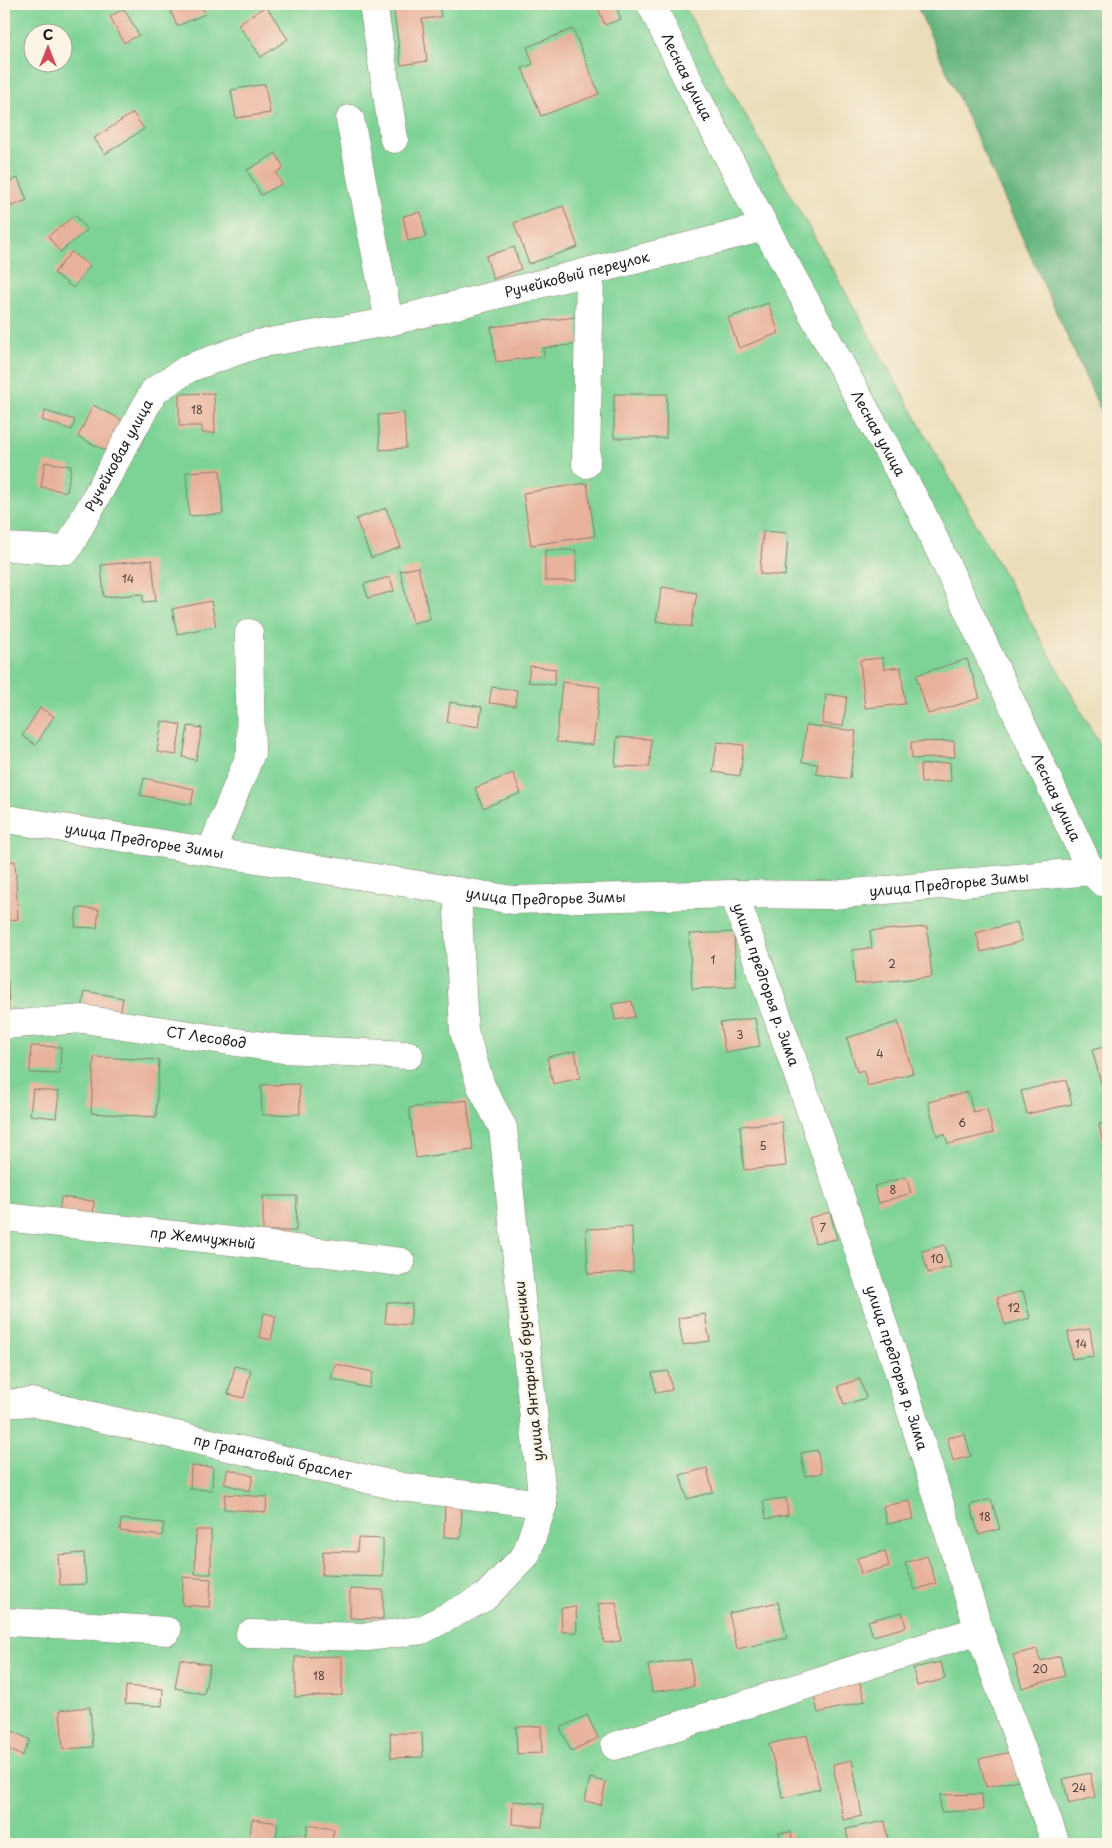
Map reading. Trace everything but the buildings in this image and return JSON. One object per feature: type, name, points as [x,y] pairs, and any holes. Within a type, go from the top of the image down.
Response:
[{"type":"street","points":[[373,4],[394,139]]},
{"type":"street","name":"Лесная улица","points":[[651,4],[693,90],[765,227],[920,509],[1102,877]]},
{"type":"street","points":[[350,119],[389,322]]},
{"type":"street","name":"Ручейковый переулок","points":[[389,322],[765,227]]},
{"type":"street","points":[[586,464],[590,271]]},
{"type":"street","name":"Ручейковая улица","points":[[4,547],[68,550],[154,391],[189,368],[257,344],[389,322]]},
{"type":"street","points":[[211,851],[252,753],[249,633]]},
{"type":"street","name":"улица Предгорье Зимы","points":[[4,820],[514,900],[734,894],[832,895],[1102,877]]},
{"type":"street","name":"улица Янтарной брусники","points":[[250,1634],[367,1637],[422,1630],[485,1597],[526,1555],[543,1504],[503,1128],[481,1086],[464,1031],[457,892]]},
{"type":"street","name":"улица предгорья р. Зима","points":[[734,894],[835,1180],[899,1372],[979,1630],[1056,1844]]},
{"type":"street","name":"СТ Лесовод","points":[[4,1025],[83,1019],[283,1049],[409,1055]]},
{"type":"street","name":"пр Жемчужный","points":[[4,1217],[221,1240],[401,1262]]},
{"type":"street","name":"пр Гранатовый браслет","points":[[4,1404],[31,1402],[402,1487],[543,1504]]},
{"type":"street","points":[[4,1622],[167,1631]]},
{"type":"street","points":[[615,1746],[979,1630]]},
{"type":"green space","points":[[4,4],[683,4],[1108,759],[1108,1844],[4,1844]]},
{"type":"green space","points":[[916,4],[1108,4],[1108,426]]}]
